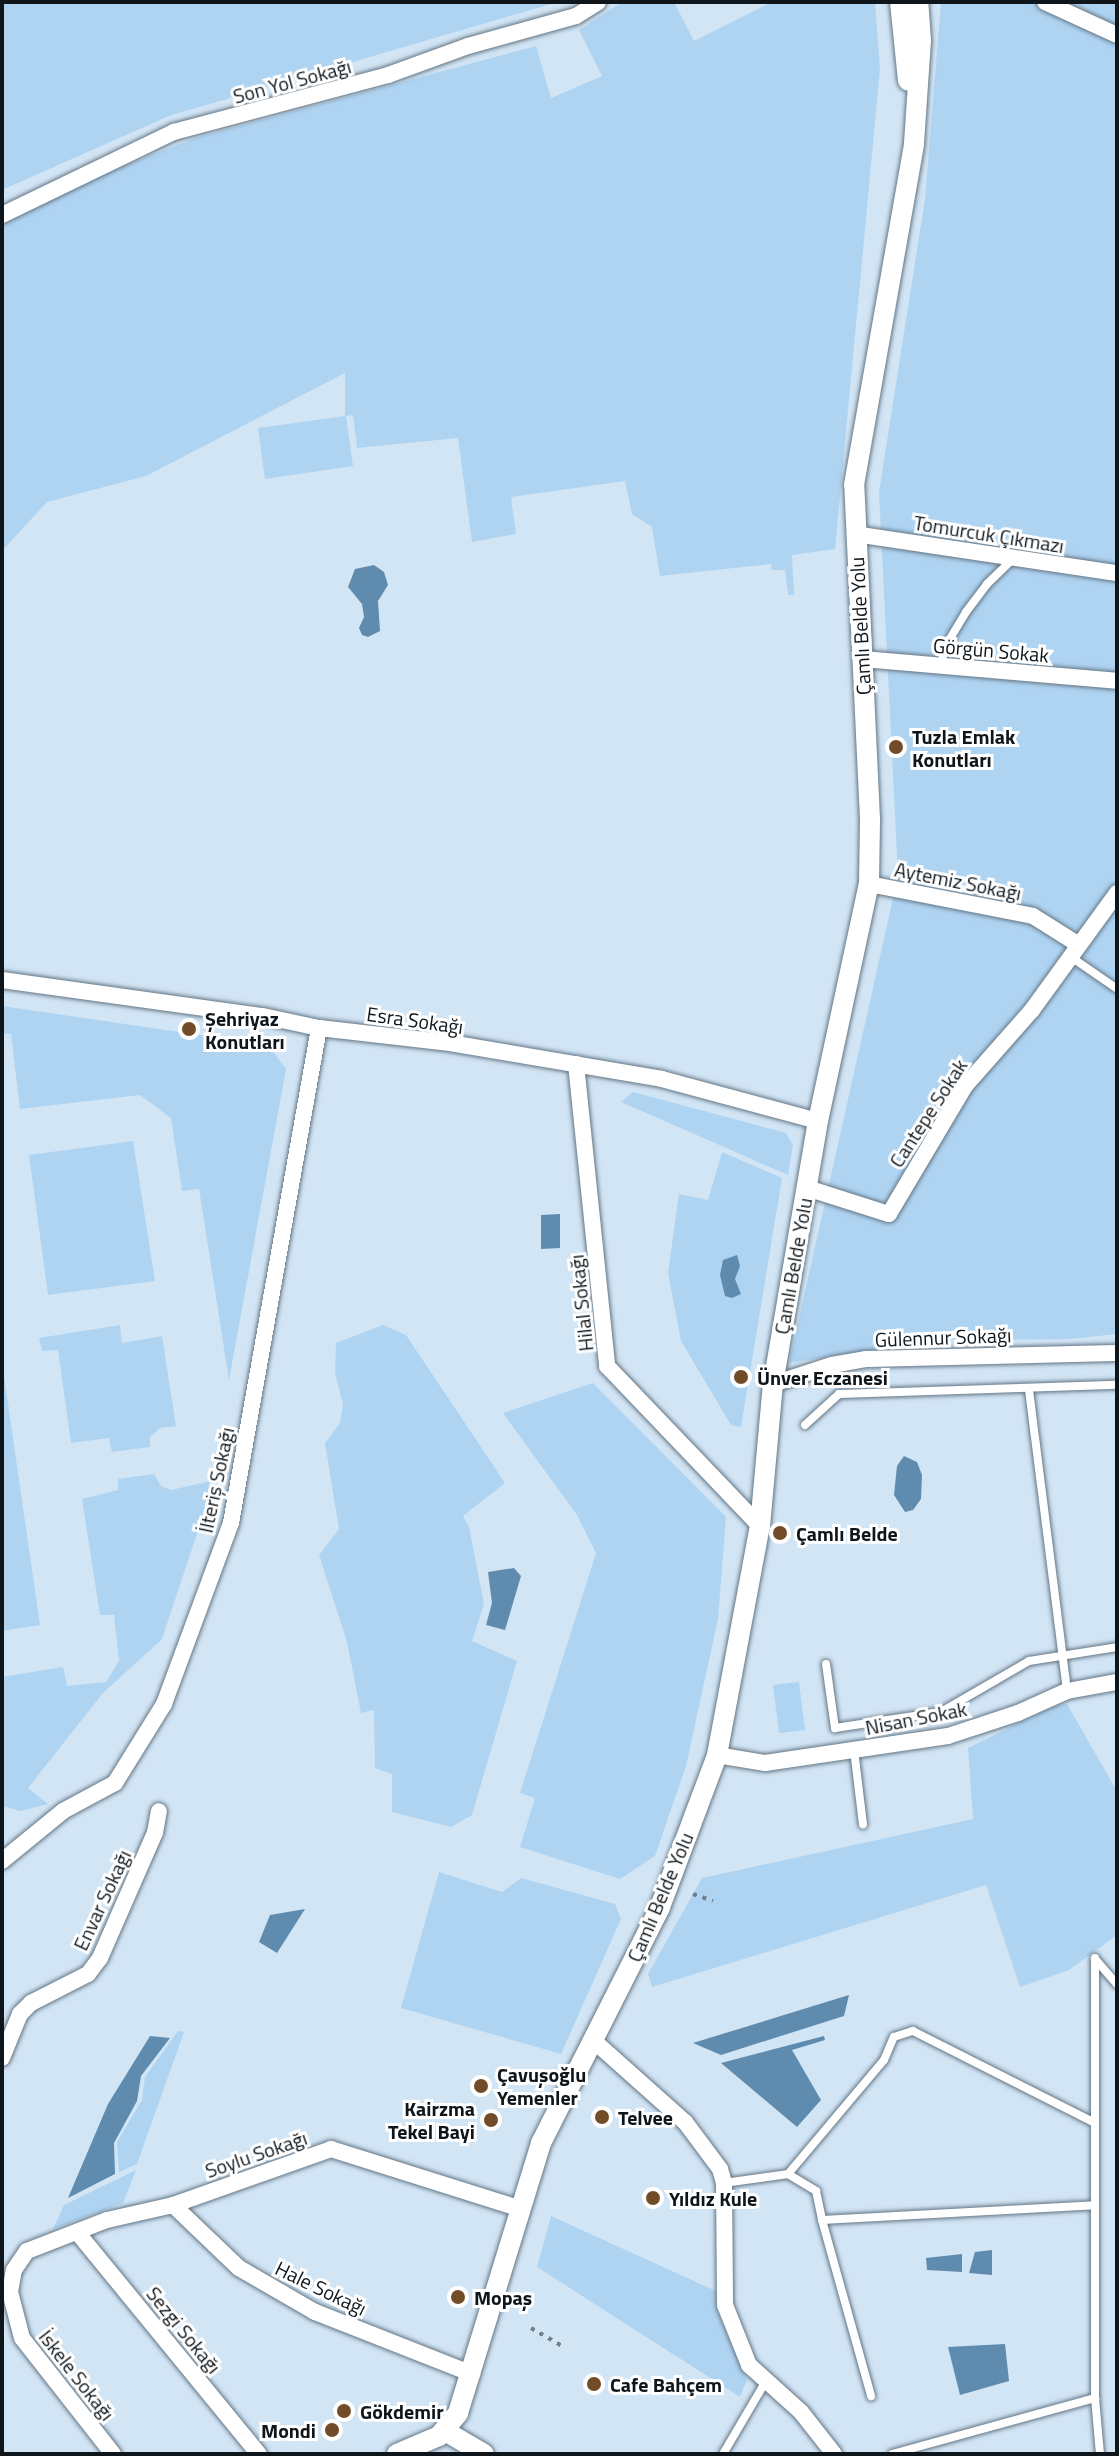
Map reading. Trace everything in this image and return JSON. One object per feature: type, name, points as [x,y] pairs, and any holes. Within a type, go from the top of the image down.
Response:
[{"type":"street","name":"Son Yol Sokağı","points":[[2,215],[174,132],[388,75],[598,2]]},
{"type":"street","name":"Çamlı Belde Yolu","points":[[900,2],[914,143]]},
{"type":"street","name":"Çamlı Belde Yolu","points":[[445,2431],[458,2413],[472,2374],[541,2143],[660,1907],[717,1755],[760,1526],[773,1384],[818,1121],[869,884],[870,819],[854,485],[914,143],[921,41],[918,2]]},
{"type":"street","points":[[1045,2],[1117,35]]},
{"type":"street","name":"Tomurcuk Çıkmazı","points":[[855,534],[1117,573]]},
{"type":"street","name":"Görgün Sokak","points":[[862,659],[1117,681]]},
{"type":"street","name":"Aytemiz Sokağı","points":[[869,884],[1033,916],[1075,951]]},
{"type":"street","name":"Cantepe Sokak","points":[[807,1188],[889,1214],[965,1086],[1032,1010],[1117,893]]},
{"type":"street","name":"Esra Sokağı","points":[[2,980],[263,1016],[319,1028],[450,1043],[576,1064],[662,1079],[818,1121]]},
{"type":"street","name":"İlteriş Sokağı","points":[[2,1861],[63,1811],[115,1783],[164,1704],[231,1523],[319,1028]]},
{"type":"street","name":"Hilal Sokağı","points":[[576,1064],[607,1366],[760,1526]]},
{"type":"street","name":"Gülennur Sokağı","points":[[773,1384],[832,1365],[879,1358],[1072,1357],[1117,1353]]},
{"type":"street","name":"Nisan Sokak","points":[[717,1755],[765,1763],[948,1736],[1018,1713],[1067,1691],[1117,1682]]},
{"type":"street","name":"Envar Sokağı","points":[[2,2058],[20,2014],[31,2003],[88,1974],[100,1958],[155,1833],[159,1811]]},
{"type":"street","points":[[594,2041],[685,2122],[720,2169],[724,2183],[725,2305],[749,2365],[801,2412],[834,2454]]},
{"type":"street","name":"Soylu Sokağı","points":[[8,2268],[27,2251],[107,2220],[173,2205],[331,2149],[521,2209]]},
{"type":"street","name":"Hale Sokağı","points":[[173,2205],[239,2268],[315,2312],[472,2374]]},
{"type":"street","name":"Sezgi Sokağı","points":[[77,2232],[259,2454]]},
{"type":"street","name":"İskele Sokağı","points":[[8,2268],[10,2292],[22,2338],[113,2454]]},
{"type":"street","points":[[397,2454],[445,2431],[484,2454]]},
{"type":"lane","points":[[940,666],[948,642],[966,612],[987,584],[1015,558]]},
{"type":"lane","points":[[1075,951],[1116,988]]},
{"type":"lane","points":[[805,1425],[839,1394],[1117,1385]]},
{"type":"lane","points":[[1029,1390],[1067,1691]]},
{"type":"lane","points":[[826,1664],[835,1728],[941,1712],[1029,1661],[1117,1647]]},
{"type":"lane","points":[[854,1750],[863,1824]]},
{"type":"lane","points":[[1100,2454],[1095,2398],[1095,1958],[1117,1984]]},
{"type":"lane","points":[[788,2174],[884,2060],[894,2037],[913,2031],[1093,2122]]},
{"type":"lane","points":[[724,2183],[788,2174],[816,2191],[833,2271],[871,2396]]},
{"type":"lane","points":[[822,2220],[1095,2205]]},
{"type":"lane","points":[[723,2454],[766,2381]]},
{"type":"lane","points":[[892,2454],[1095,2398]]},
{"type":"path","points":[[693,1894],[713,1901]]},
{"type":"path","points":[[531,2328],[564,2347]]},
{"type":"shaded area","points":[[2,2],[558,2],[169,116],[2,190]]},
{"type":"shaded area","points":[[622,2],[674,2],[694,41],[772,2],[875,2],[880,69],[835,549],[792,555],[794,595],[788,595],[785,570],[772,570],[771,564],[660,576],[652,527],[632,514],[625,481],[511,497],[516,534],[472,542],[458,438],[357,448],[353,415],[346,416],[353,466],[265,479],[258,428],[345,416],[345,373],[146,476],[47,502],[2,551],[2,224],[98,176],[195,138],[536,46],[551,98],[602,76],[579,30]]},
{"type":"shaded area","points":[[941,2],[1117,2],[1117,1334],[1070,1339],[933,1340],[789,1363],[898,876],[879,492],[925,199]]},
{"type":"shaded area","points":[[374,565],[384,572],[388,585],[378,601],[380,631],[368,637],[362,635],[359,628],[364,617],[362,604],[348,587],[355,569]]},
{"type":"shaded area","points":[[2,1006],[268,1045],[286,1069],[229,1380],[199,1189],[182,1191],[171,1118],[140,1095],[20,1109],[11,1034],[2,1034]]},
{"type":"shaded area","points":[[633,1092],[786,1133],[793,1145],[788,1175],[621,1102]]},
{"type":"shaded area","points":[[133,1141],[155,1281],[48,1295],[29,1155]]},
{"type":"shaded area","points":[[722,1152],[782,1178],[741,1427],[731,1425],[681,1341],[668,1273],[679,1194],[708,1200]]},
{"type":"shaded area","points":[[560,1214],[560,1248],[541,1249],[541,1215]]},
{"type":"shaded area","points":[[737,1255],[740,1266],[735,1279],[741,1294],[732,1298],[725,1296],[720,1275],[723,1260]]},
{"type":"shaded area","points":[[120,1325],[122,1343],[162,1336],[176,1426],[160,1428],[150,1437],[150,1447],[112,1452],[109,1438],[71,1443],[58,1350],[42,1351],[39,1338]]},
{"type":"shaded area","points":[[383,1325],[406,1335],[505,1483],[463,1516],[469,1527],[484,1604],[472,1641],[517,1661],[472,1815],[451,1827],[392,1812],[392,1774],[375,1768],[374,1710],[361,1713],[347,1642],[319,1555],[339,1529],[325,1443],[340,1423],[343,1404],[335,1373],[336,1343]]},
{"type":"shaded area","points":[[2,1362],[40,1625],[2,1631]]},
{"type":"shaded area","points":[[593,1383],[726,1517],[718,1619],[686,1766],[655,1856],[620,1879],[520,1847],[535,1798],[520,1793],[596,1553],[577,1515],[503,1413]]},
{"type":"shaded area","points":[[904,1456],[917,1462],[922,1475],[921,1499],[913,1510],[905,1512],[894,1495],[897,1466]]},
{"type":"shaded area","points":[[154,1474],[161,1486],[171,1490],[215,1480],[162,1639],[103,1693],[28,1788],[48,1804],[21,1811],[2,1806],[2,1677],[63,1667],[67,1686],[106,1682],[119,1661],[114,1615],[100,1615],[82,1499],[118,1490],[118,1479]]},
{"type":"shaded area","points":[[514,1568],[521,1576],[505,1630],[486,1625],[492,1603],[488,1572]]},
{"type":"shaded area","points":[[799,1682],[805,1730],[779,1733],[773,1685]]},
{"type":"shaded area","points":[[1067,1704],[1117,1791],[1117,1935],[1069,1970],[1020,1987],[986,1885],[652,1987],[648,1974],[702,1878],[973,1819],[968,1748],[1052,1707]]},
{"type":"shaded area","points":[[439,1872],[502,1892],[521,1878],[615,1904],[621,1919],[561,2054],[401,2008]]},
{"type":"shaded area","points":[[305,1909],[277,1953],[259,1942],[270,1915]]},
{"type":"shaded area","points":[[849,1995],[844,2016],[721,2055],[693,2043]]},
{"type":"shaded area","points":[[178,2031],[184,2032],[137,2164],[119,2172],[117,2142],[142,2100],[145,2077]]},
{"type":"shaded area","points":[[150,2036],[170,2038],[141,2076],[137,2101],[114,2143],[115,2174],[68,2198],[108,2104]]},
{"type":"shaded area","points":[[824,2036],[825,2040],[792,2050],[821,2100],[797,2127],[721,2063]]},
{"type":"shaded area","points":[[136,2170],[123,2203],[53,2229],[64,2205]]},
{"type":"shaded area","points":[[551,2216],[716,2291],[717,2311],[747,2380],[740,2397],[537,2267]]},
{"type":"shaded area","points":[[992,2250],[992,2275],[969,2273],[975,2252]]},
{"type":"shaded area","points":[[962,2254],[962,2272],[927,2270],[926,2258]]},
{"type":"shaded area","points":[[1005,2344],[1009,2381],[960,2395],[948,2347]]},
{"type":"place","name":"Tuzla Emlak Konutları","points":[[896,747]]},
{"type":"place","name":"Şehriyaz Konutları","points":[[189,1029]]},
{"type":"place","name":"Ünver Eczanesi","points":[[741,1377]]},
{"type":"place","name":"Çamlı Belde","points":[[780,1533]]},
{"type":"place","name":"Çavuşoğlu Yemenler","points":[[481,2086]]},
{"type":"place","name":"Telvee","points":[[602,2117]]},
{"type":"place","name":"Kairzma Tekel Bayi","points":[[491,2120]]},
{"type":"place","name":"Yıldız Kule","points":[[653,2198]]},
{"type":"place","name":"Mopaş","points":[[458,2297]]},
{"type":"place","name":"Cafe Bahçem","points":[[594,2384]]},
{"type":"place","name":"Gökdemir","points":[[344,2411]]},
{"type":"place","name":"Mondi","points":[[332,2430]]}]
